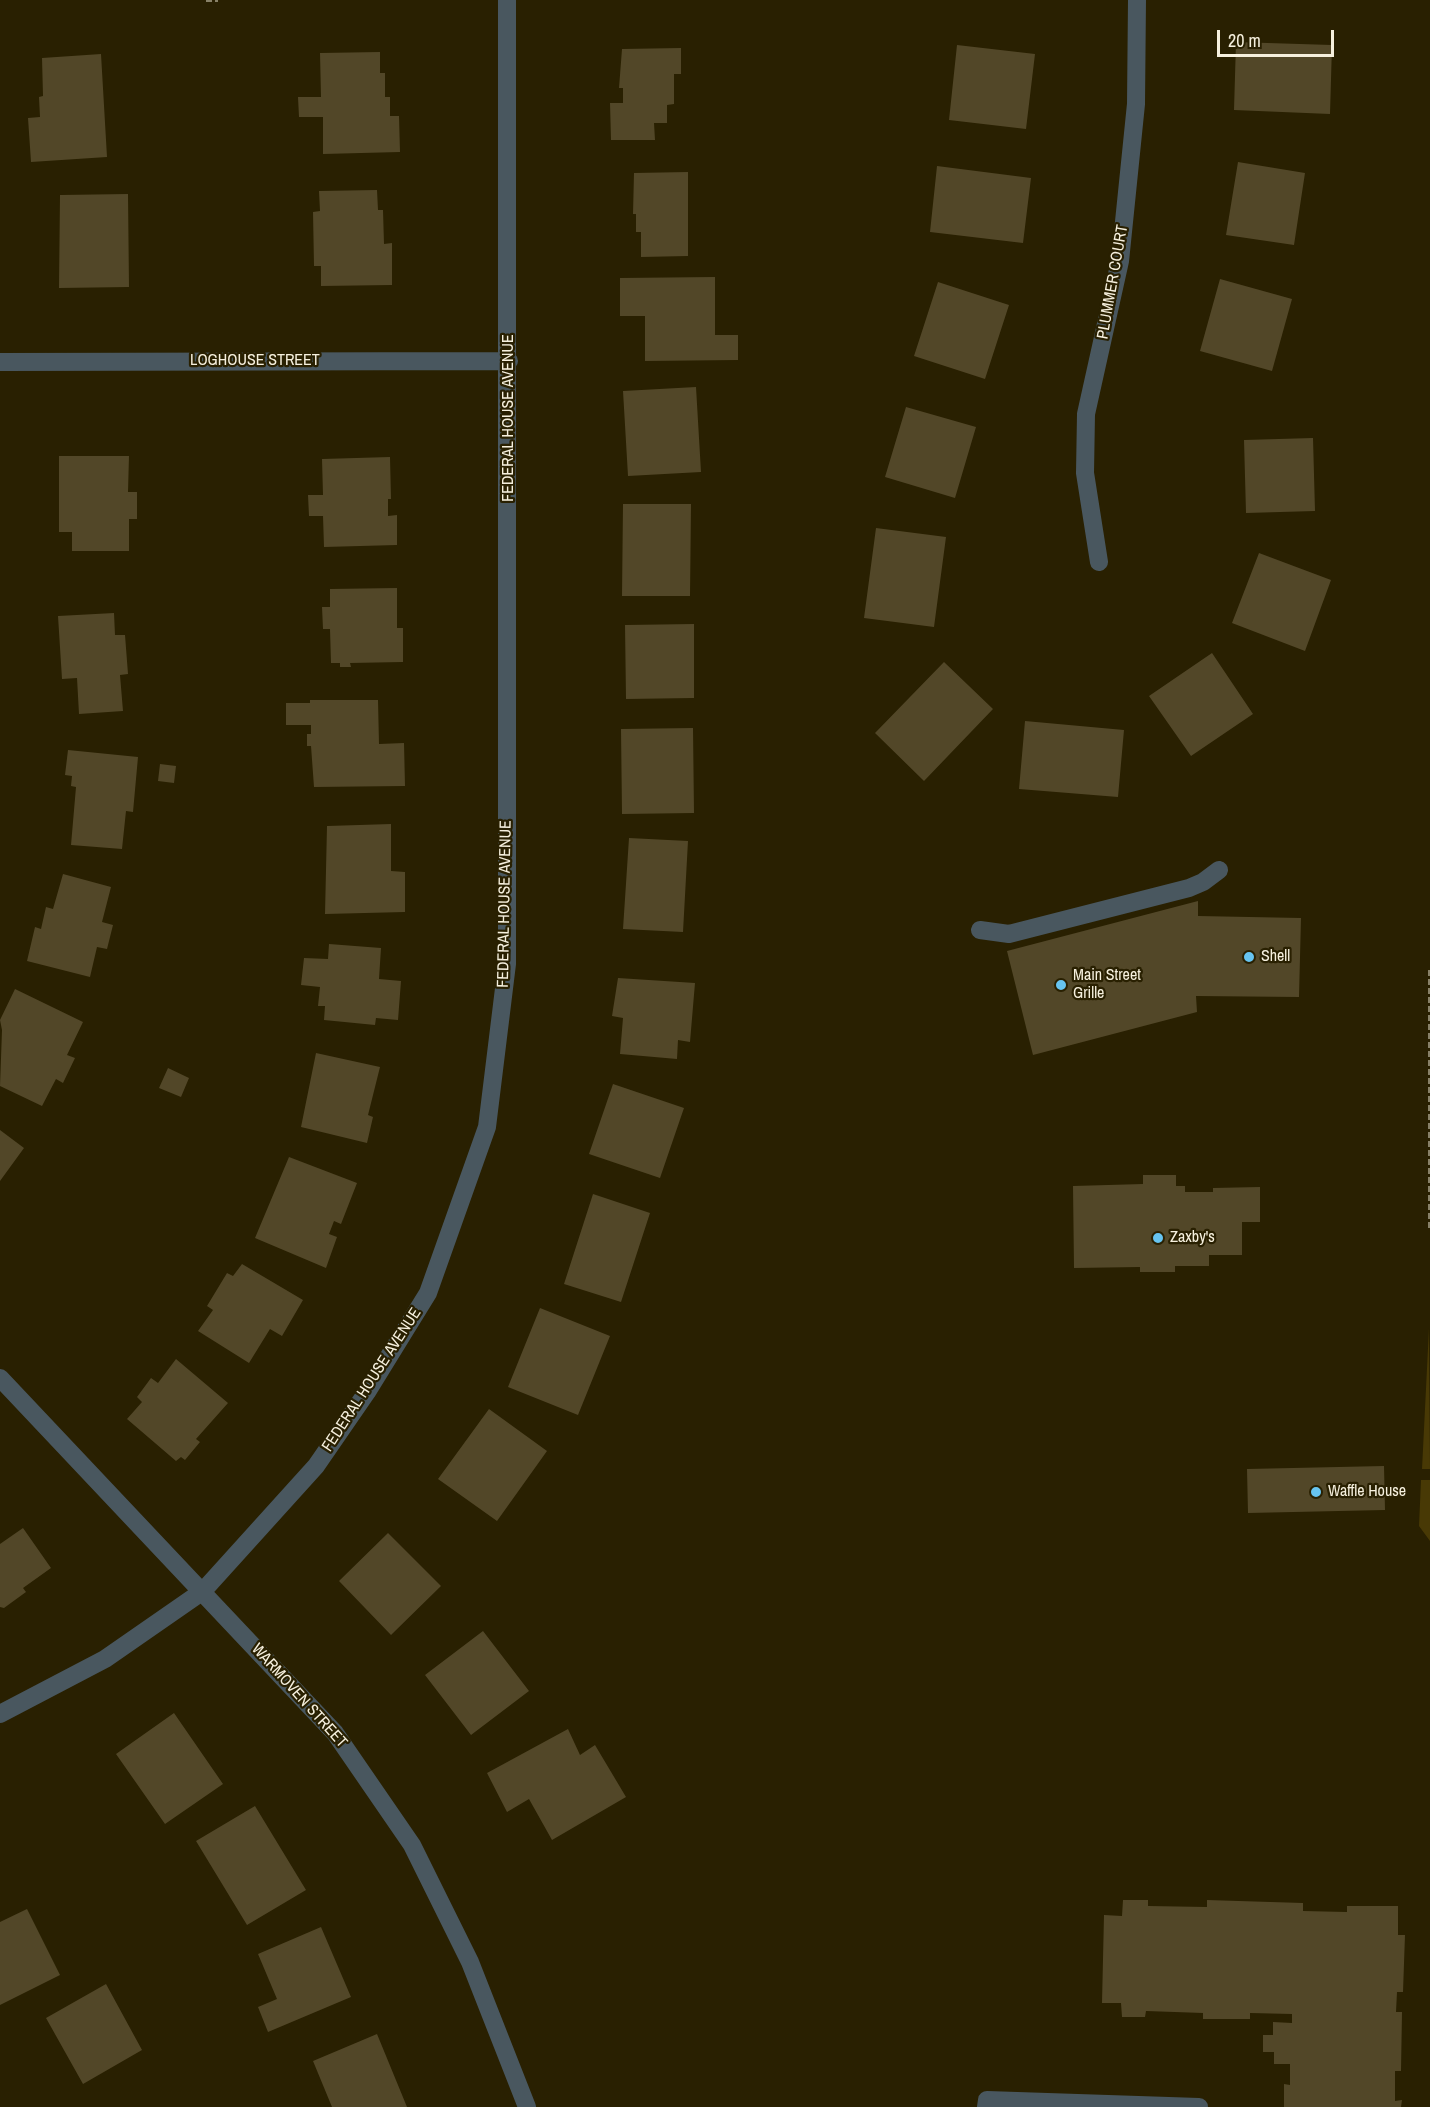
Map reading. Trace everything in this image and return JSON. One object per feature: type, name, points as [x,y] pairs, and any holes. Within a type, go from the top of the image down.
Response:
[{"type":"street","name":"FEDERAL HOUSE AVENUE","points":[[0,1714],[105,1659],[203,1591],[316,1466],[367,1392],[428,1293],[487,1127],[507,964],[509,361],[507,0]]},
{"type":"street","name":"PLUMMER COURT","points":[[1099,562],[1085,473],[1086,414],[1120,261],[1136,104],[1137,0]]},
{"type":"street","name":"LOGHOUSE STREET","points":[[0,362],[509,361]]},
{"type":"street","points":[[980,930],[1009,934],[1190,888],[1219,870]]},
{"type":"street","name":"WARMOVEN STREET","points":[[0,1378],[335,1732],[412,1845],[470,1962],[526,2107]]},
{"type":"street","points":[[986,2107],[987,2100],[1199,2107]]},
{"type":"path","points":[[206,0],[218,0]]},
{"type":"path","points":[[1430,970],[1430,1230]]},
{"type":"shaded area","points":[[1429,1328],[1430,1469],[1422,1469]]},
{"type":"shaded area","points":[[1421,1480],[1430,1480],[1430,1541],[1419,1526]]},
{"type":"building","points":[[1236,42],[1332,45],[1330,114],[1234,110]]},
{"type":"building","points":[[957,45],[1035,54],[1026,129],[949,120]]},
{"type":"building","points":[[681,48],[681,74],[674,74],[674,104],[667,105],[667,123],[654,123],[655,140],[611,140],[610,103],[623,103],[623,88],[619,88],[622,49]]},
{"type":"building","points":[[380,52],[380,73],[385,73],[385,97],[390,97],[390,116],[399,116],[400,152],[323,154],[323,117],[299,117],[298,97],[321,97],[320,53]]},
{"type":"building","points":[[101,54],[107,157],[31,162],[28,118],[40,117],[39,97],[43,96],[42,58]]},
{"type":"building","points":[[1238,162],[1305,173],[1294,245],[1226,235]]},
{"type":"building","points":[[937,166],[1031,178],[1023,243],[930,232]]},
{"type":"building","points":[[688,172],[688,256],[641,257],[641,232],[636,232],[636,214],[633,214],[634,173]]},
{"type":"building","points":[[377,190],[378,210],[383,210],[384,244],[392,243],[392,285],[321,286],[321,266],[314,266],[313,212],[320,211],[319,191]]},
{"type":"building","points":[[128,194],[129,287],[59,288],[60,195]]},
{"type":"building","points":[[715,277],[715,335],[738,335],[738,360],[645,361],[645,316],[620,316],[620,278]]},
{"type":"building","points":[[1220,279],[1292,299],[1272,371],[1200,351]]},
{"type":"building","points":[[938,282],[1009,305],[985,379],[914,356]]},
{"type":"building","points":[[696,387],[701,472],[628,476],[623,391]]},
{"type":"building","points":[[906,407],[976,427],[955,498],[885,477]]},
{"type":"building","points":[[1313,438],[1315,511],[1246,513],[1244,440]]},
{"type":"building","points":[[59,456],[129,456],[128,492],[137,492],[137,519],[129,519],[129,551],[72,551],[72,532],[59,532]]},
{"type":"building","points":[[390,457],[391,499],[388,499],[388,516],[397,515],[397,545],[324,547],[323,516],[309,516],[308,495],[323,495],[322,459]]},
{"type":"building","points":[[623,504],[691,504],[690,596],[622,596]]},
{"type":"building","points":[[876,528],[946,537],[934,627],[864,618]]},
{"type":"building","points":[[1259,553],[1331,580],[1305,651],[1232,623]]},
{"type":"building","points":[[397,588],[397,628],[403,628],[403,662],[350,663],[351,667],[340,667],[340,663],[331,663],[330,629],[323,629],[322,607],[330,607],[330,589]]},
{"type":"building","points":[[114,613],[115,635],[125,635],[128,674],[120,675],[123,711],[79,714],[77,678],[62,679],[58,616]]},
{"type":"building","points":[[694,624],[694,698],[626,699],[625,625]]},
{"type":"building","points":[[1212,653],[1253,714],[1191,756],[1149,696]]},
{"type":"building","points":[[944,662],[993,709],[924,781],[875,733]]},
{"type":"building","points":[[310,700],[378,700],[379,744],[404,743],[405,786],[314,787],[311,746],[307,746],[307,734],[311,734],[311,725],[286,725],[286,703],[310,703]]},
{"type":"building","points":[[1025,721],[1124,730],[1118,797],[1019,789]]},
{"type":"building","points":[[693,728],[694,813],[622,814],[621,729]]},
{"type":"building","points":[[68,750],[138,757],[133,812],[126,811],[122,849],[71,845],[76,787],[71,786],[72,776],[65,775]]},
{"type":"building","points":[[160,764],[176,766],[174,783],[158,781]]},
{"type":"building","points":[[391,824],[391,871],[405,872],[405,912],[325,914],[327,826]]},
{"type":"building","points":[[629,838],[688,841],[683,932],[623,929]]},
{"type":"building","points":[[63,874],[111,887],[102,922],[113,925],[107,949],[97,947],[90,977],[27,961],[35,927],[41,929],[46,907],[53,909]]},
{"type":"building","points":[[1198,901],[1198,916],[1301,918],[1299,997],[1196,996],[1197,1012],[1033,1055],[1007,951]]},
{"type":"building","points":[[329,944],[381,948],[379,979],[401,981],[398,1020],[376,1018],[375,1025],[324,1020],[325,1006],[318,1006],[320,987],[301,985],[304,958],[328,959]]},
{"type":"building","points":[[618,978],[695,983],[690,1042],[678,1040],[677,1059],[620,1054],[623,1018],[612,1016]]},
{"type":"building","points":[[15,989],[83,1022],[67,1055],[75,1058],[63,1083],[56,1079],[42,1106],[0,1086],[2,1030],[0,1020]]},
{"type":"building","points":[[316,1053],[380,1067],[368,1115],[373,1117],[367,1143],[301,1127]]},
{"type":"building","points":[[168,1068],[189,1078],[181,1097],[159,1088]]},
{"type":"building","points":[[613,1084],[684,1108],[660,1178],[589,1154]]},
{"type":"building","points":[[0,1130],[24,1148],[0,1181]]},
{"type":"building","points":[[289,1157],[357,1183],[341,1224],[334,1221],[329,1234],[337,1237],[326,1268],[255,1238]]},
{"type":"building","name":"Zaxby's","points":[[1143,1175],[1176,1175],[1176,1186],[1185,1186],[1185,1192],[1213,1192],[1213,1188],[1260,1187],[1260,1222],[1242,1222],[1242,1255],[1209,1255],[1209,1266],[1175,1266],[1175,1272],[1140,1272],[1140,1267],[1074,1268],[1073,1186],[1143,1184]]},
{"type":"building","points":[[593,1194],[650,1213],[621,1302],[564,1284]]},
{"type":"building","points":[[242,1264],[303,1300],[282,1336],[270,1329],[249,1363],[198,1331],[213,1310],[207,1306],[227,1273],[233,1276]]},
{"type":"building","points":[[540,1308],[610,1336],[578,1415],[508,1387]]},
{"type":"building","points":[[176,1359],[228,1403],[196,1439],[200,1442],[185,1460],[181,1457],[176,1461],[127,1419],[142,1402],[137,1397],[151,1378],[158,1383]]},
{"type":"building","points":[[489,1409],[547,1451],[497,1521],[438,1479]]},
{"type":"building","name":"Waffle House","points":[[1384,1466],[1385,1510],[1248,1513],[1247,1469]]},
{"type":"building","points":[[23,1528],[51,1568],[23,1588],[26,1592],[4,1608],[0,1607],[0,1544]]},
{"type":"building","points":[[388,1533],[441,1586],[391,1635],[339,1581]]},
{"type":"building","points":[[483,1631],[529,1691],[471,1735],[425,1675]]},
{"type":"building","points":[[174,1713],[223,1784],[165,1824],[116,1754]]},
{"type":"building","points":[[568,1729],[580,1755],[595,1745],[626,1797],[552,1840],[529,1799],[507,1812],[487,1773]]},
{"type":"building","points":[[255,1806],[306,1890],[247,1925],[196,1841]]},
{"type":"building","points":[[1123,1900],[1148,1900],[1148,1906],[1207,1907],[1207,1900],[1303,1903],[1303,1911],[1347,1912],[1347,1906],[1398,1906],[1398,1935],[1405,1935],[1403,1992],[1397,1992],[1396,2012],[1402,2012],[1401,2071],[1395,2071],[1395,2101],[1402,2100],[1401,2107],[1284,2107],[1284,2084],[1290,2085],[1290,2064],[1274,2064],[1274,2052],[1263,2052],[1263,2035],[1273,2035],[1273,2022],[1292,2023],[1292,2014],[1250,2013],[1250,2019],[1203,2019],[1203,2013],[1146,2011],[1145,2017],[1122,2017],[1121,2003],[1102,2003],[1104,1915],[1122,1916]]},
{"type":"building","points":[[27,1909],[60,1975],[0,2005],[0,1922]]},
{"type":"building","points":[[321,1927],[351,1997],[268,2032],[258,2007],[277,1999],[258,1954]]},
{"type":"building","points":[[106,1984],[142,2050],[83,2084],[46,2018]]},
{"type":"building","points":[[377,2034],[407,2107],[332,2107],[313,2061]]},
{"type":"place","name":"Shell","points":[[1249,957]]},
{"type":"place","name":"Main Street Grille","points":[[1061,985]]},
{"type":"place","name":"Zaxby's","points":[[1158,1238]]},
{"type":"place","name":"Waffle House","points":[[1316,1492]]}]
